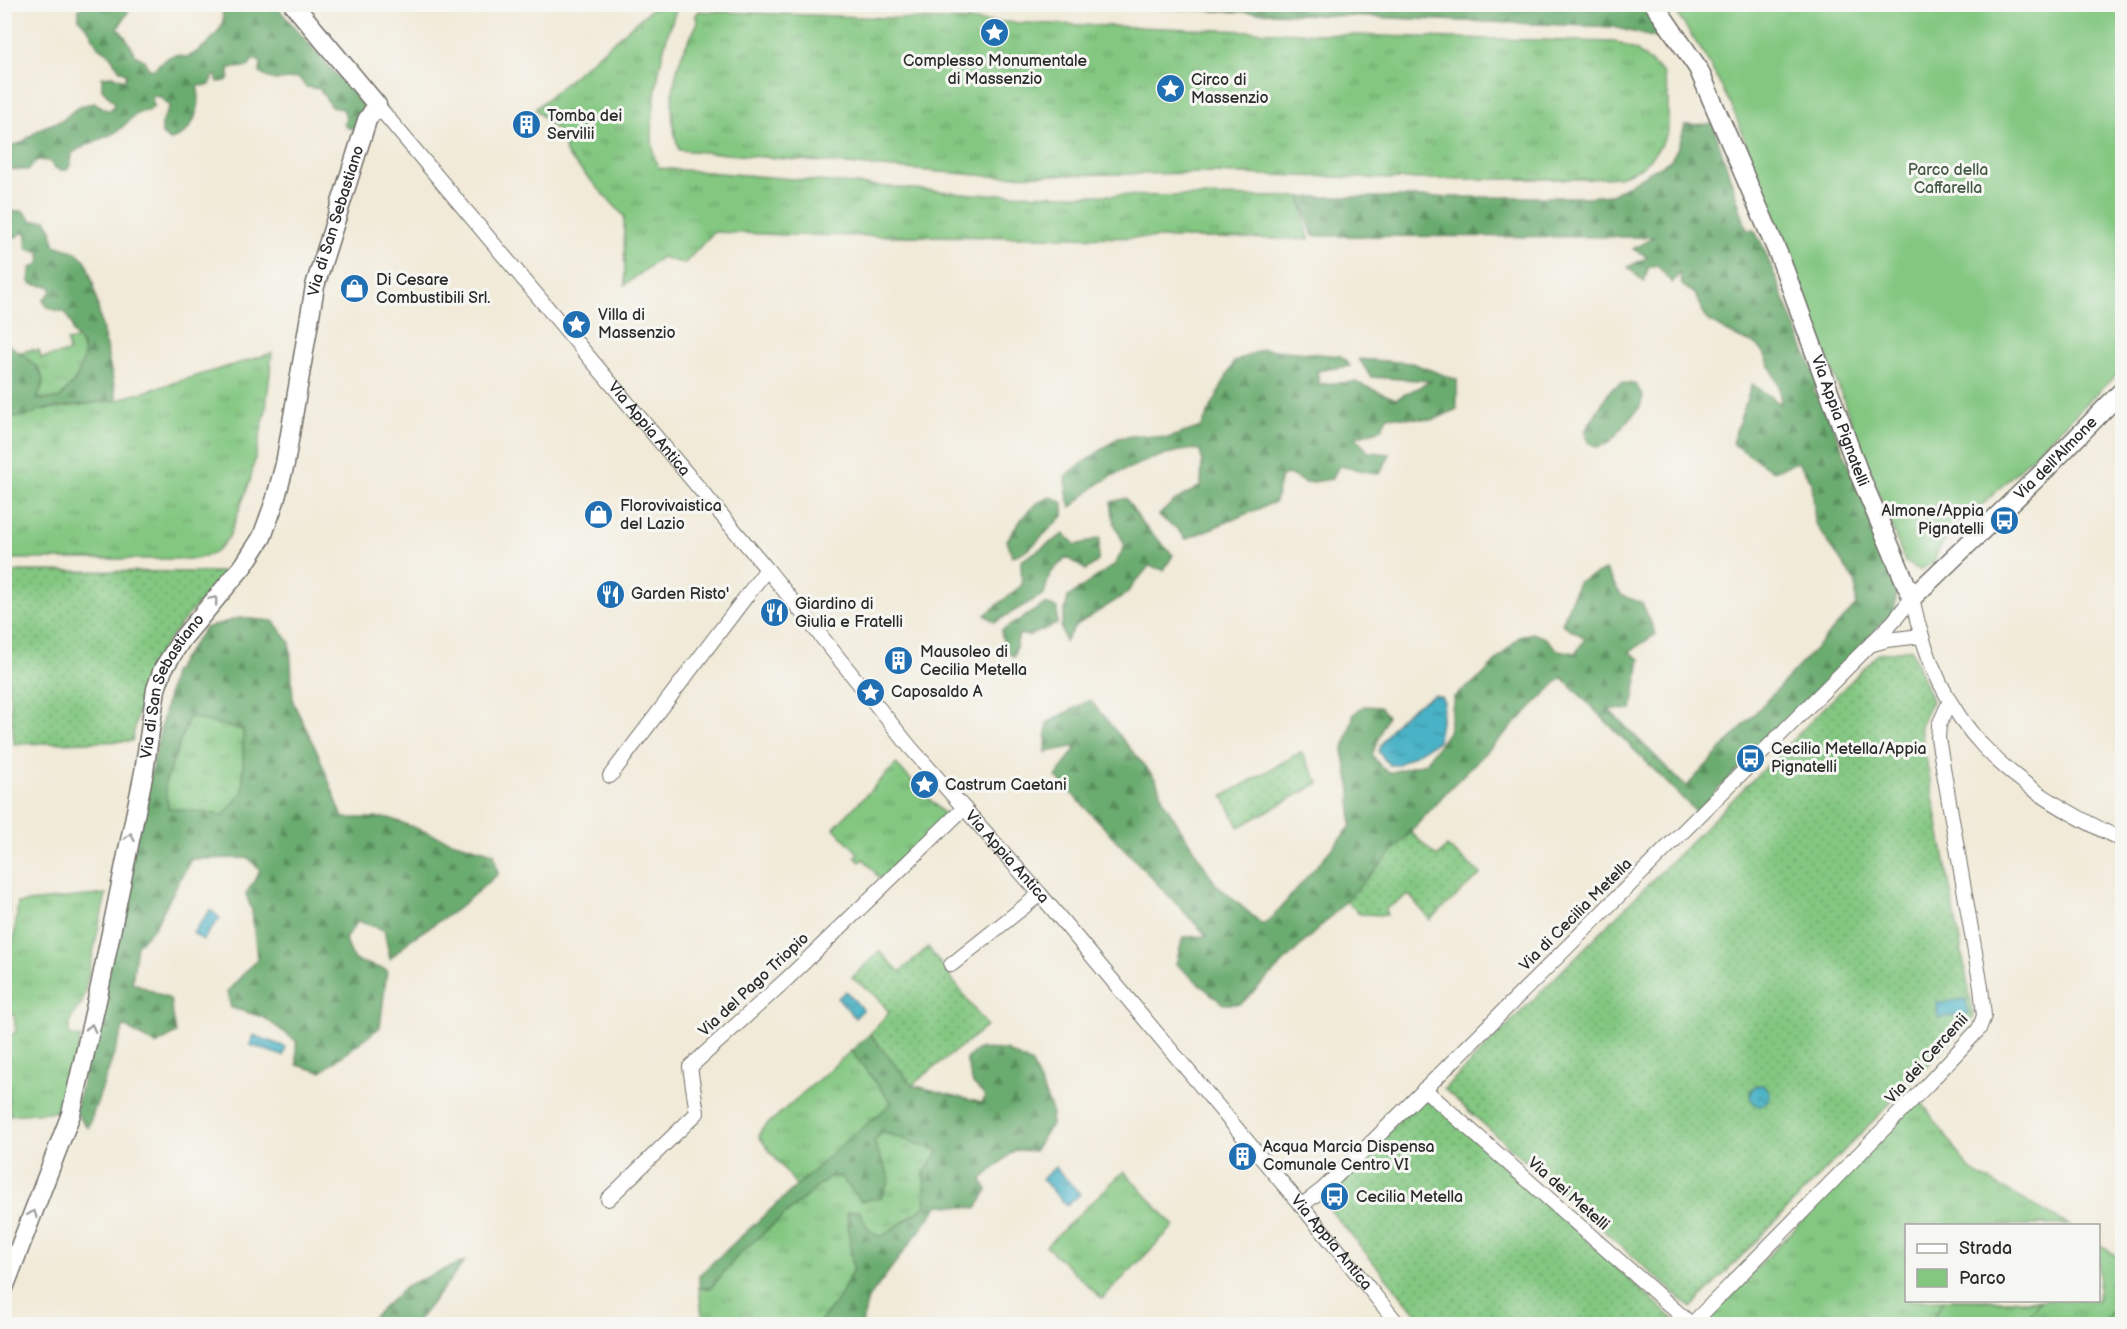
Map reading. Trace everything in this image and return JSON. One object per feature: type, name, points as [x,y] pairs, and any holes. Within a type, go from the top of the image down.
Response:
[{"type":"main road","name":"Via Appia Antica","points":[[293,4],[377,105]]},
{"type":"main road","name":"Via Appia Pignatelli","points":[[1654,4],[1698,68],[1781,260],[1860,476],[1912,598]]},
{"type":"main road","name":"Via di San Sebastiano","points":[[4,1288],[71,1114],[144,772],[156,689],[163,669],[182,639],[244,565],[262,537],[285,464],[315,286],[367,120],[377,105]]},
{"type":"main road","name":"Via dell'Almone","points":[[1912,598],[2045,470],[2122,391]]},
{"type":"street","name":"Via Appia Antica","points":[[377,105],[767,569],[910,747],[1040,894],[1398,1324]]},
{"type":"street","points":[[610,776],[767,569]]},
{"type":"street","name":"Via Appia Pignatelli","points":[[1912,598],[1921,636],[1933,668],[1950,703],[1978,741],[2010,773],[2122,840]]},
{"type":"street","name":"Via di Cecilia Metella","points":[[1301,1206],[1349,1165],[1871,645],[1912,598]]},
{"type":"street","points":[[1871,645],[1887,640],[1921,636]]},
{"type":"street","name":"Via dei Cercenii","points":[[1691,1324],[1928,1084],[1983,1022],[1981,987],[1938,738],[1939,725],[1950,703]]},
{"type":"street","name":"Via del Pago Triopio","points":[[608,1199],[697,1113],[690,1067],[788,978],[964,808]]},
{"type":"street","points":[[951,965],[1040,894]]},
{"type":"street","name":"Via dei Metelli","points":[[1424,1089],[1691,1324]]},
{"type":"green space","points":[[86,5],[127,5],[128,12],[118,28],[136,56],[144,60],[148,68],[153,70],[169,57],[176,55],[188,57],[207,43],[222,25],[221,5],[275,5],[366,109],[357,127],[353,129],[346,127],[343,109],[331,107],[320,89],[306,87],[299,78],[269,79],[260,73],[261,62],[253,59],[248,67],[229,68],[229,78],[226,81],[218,82],[216,76],[213,76],[210,85],[197,86],[199,102],[194,119],[185,133],[178,137],[170,140],[162,134],[162,122],[170,106],[160,97],[154,96],[152,99],[154,106],[148,111],[137,114],[117,131],[72,153],[71,164],[67,170],[56,168],[49,161],[37,160],[28,170],[5,169],[4,145],[8,147],[21,143],[41,128],[63,120],[75,109],[84,105],[95,103],[109,111],[114,106],[114,102],[102,89],[102,77],[113,76],[125,80],[127,74],[120,70],[107,52],[98,47],[89,30],[79,19],[79,9]]},
{"type":"green space","points":[[656,5],[677,5],[667,36],[656,86],[652,142],[654,157],[659,168],[974,194],[1300,197],[1309,239],[784,235],[714,232],[684,264],[662,257],[625,285],[624,216],[567,155],[559,133],[535,109]]},
{"type":"green space","points":[[1075,5],[1639,5],[1672,42],[1613,27]]},
{"type":"green space","name":"Parco della Caffarella","points":[[1671,5],[2122,5],[2122,369],[1939,547],[1934,562],[1920,570],[1905,562],[1733,109],[1704,54]]},
{"type":"green space","points":[[699,11],[1382,36],[1616,42],[1637,51],[1663,73],[1668,94],[1668,132],[1658,149],[1642,167],[1619,177],[1589,179],[1394,179],[1207,173],[989,176],[679,150],[672,115],[673,92],[677,69],[698,22],[695,16]]},
{"type":"green space","points":[[1713,124],[1747,230],[1754,230],[1762,244],[1819,386],[1813,390],[1824,406],[1897,577],[1895,610],[1696,812],[1562,677],[1450,788],[1365,883],[1241,1004],[1223,1004],[1176,964],[1183,937],[1207,936],[1056,777],[1077,746],[1046,752],[1047,723],[1090,700],[1156,780],[1165,804],[1215,883],[1262,924],[1271,919],[1351,826],[1351,790],[1343,751],[1354,714],[1364,706],[1380,707],[1387,716],[1372,755],[1389,773],[1425,763],[1448,732],[1454,697],[1481,677],[1519,637],[1532,633],[1545,638],[1558,650],[1576,653],[1585,638],[1562,624],[1578,582],[1605,570],[1621,595],[1642,603],[1656,634],[1629,652],[1640,659],[1632,710],[1608,709],[1686,787],[1856,605],[1856,583],[1815,523],[1812,482],[1798,462],[1773,471],[1732,443],[1752,384],[1781,404],[1779,386],[1765,355],[1757,345],[1707,320],[1695,294],[1682,285],[1680,273],[1672,283],[1657,265],[1648,268],[1644,282],[1628,267],[1648,257],[1633,249],[1654,237],[1313,236],[1300,197],[1586,197],[1611,195],[1671,160],[1680,143],[1685,125]]},
{"type":"green space","points":[[5,211],[23,211],[32,221],[46,220],[52,229],[54,245],[76,252],[86,261],[93,283],[117,400],[39,410],[22,417],[5,414],[4,341],[34,364],[42,375],[39,399],[59,399],[77,378],[84,356],[83,345],[73,333],[72,325],[65,312],[49,308],[43,300],[51,292],[51,287],[32,284],[29,280],[31,268],[39,264],[41,259],[39,251],[29,250],[26,244],[27,234],[23,232],[14,238],[5,237]]},
{"type":"green space","points":[[78,339],[84,355],[80,371],[75,379],[59,399],[38,399],[42,384],[41,375],[20,352],[39,350],[41,358],[69,352],[67,341]]},
{"type":"green space","points":[[1263,349],[1341,356],[1350,366],[1317,371],[1319,384],[1355,382],[1396,399],[1431,381],[1371,377],[1359,359],[1412,363],[1457,380],[1457,409],[1434,420],[1387,416],[1382,429],[1356,437],[1368,452],[1390,454],[1380,474],[1339,466],[1332,479],[1305,483],[1289,474],[1281,476],[1275,502],[1186,539],[1176,528],[1158,516],[1174,501],[1201,486],[1200,450],[1164,455],[1121,472],[1100,483],[1071,507],[1067,494],[1066,475],[1118,438],[1140,435],[1168,438],[1201,427],[1234,362]]},
{"type":"green space","points":[[272,353],[266,409],[250,481],[229,537],[216,552],[196,559],[5,559],[4,413],[33,414],[39,410],[117,400]]},
{"type":"green space","points":[[1622,383],[1635,384],[1643,396],[1640,407],[1609,443],[1597,447],[1588,442],[1585,431],[1611,389]]},
{"type":"green space","points":[[1052,497],[1063,503],[1063,516],[1029,549],[1012,557],[1007,540],[1032,508]]},
{"type":"green space","points":[[1126,498],[1141,522],[1173,555],[1164,570],[1149,566],[1126,594],[1075,626],[1065,642],[1061,627],[1068,597],[1115,564],[1125,546],[1114,523],[1111,502]]},
{"type":"green space","points":[[1064,534],[1076,545],[1100,538],[1098,561],[1086,570],[1066,557],[1050,574],[1044,594],[995,622],[985,615],[1022,585],[1021,561]]},
{"type":"green space","points":[[12,572],[224,572],[178,628],[150,670],[143,690],[132,741],[14,744],[4,634],[5,584]]},
{"type":"green space","points":[[1045,604],[1057,608],[1057,624],[1028,636],[1019,634],[1014,657],[1005,651],[1001,631]]},
{"type":"green space","points":[[239,618],[273,621],[290,642],[293,702],[318,753],[343,818],[389,818],[448,840],[494,853],[498,874],[456,910],[411,939],[390,959],[384,930],[358,921],[345,939],[354,960],[387,970],[380,1027],[321,1072],[297,1065],[296,1041],[263,1017],[231,1008],[227,992],[257,959],[252,911],[246,894],[260,871],[249,858],[191,859],[154,928],[137,945],[132,982],[170,999],[176,1033],[156,1045],[124,1026],[88,1128],[75,1112],[173,673],[205,628]],"holes":[[[189,717],[243,730],[243,791],[224,815],[168,808],[165,783]]]},
{"type":"green space","points":[[1911,649],[1932,701],[1920,726],[1974,1017],[1691,1308],[1444,1089],[1878,654]]},
{"type":"green space","points":[[189,717],[243,730],[243,792],[224,815],[168,808],[165,784]]},
{"type":"green space","points":[[1301,752],[1319,783],[1239,827],[1223,796]]},
{"type":"green space","points":[[896,764],[947,817],[880,879],[864,859],[860,862],[855,857],[858,853],[834,828]]},
{"type":"green space","points":[[4,768],[8,914],[5,928],[4,928]]},
{"type":"green space","points":[[1411,832],[1437,857],[1447,846],[1481,874],[1430,920],[1409,895],[1385,909],[1387,915],[1360,914],[1346,901]]},
{"type":"green space","points":[[106,894],[82,1003],[69,1026],[69,1035],[81,1038],[61,1111],[10,1115],[4,1035],[16,1033],[14,1014],[5,1015],[4,958],[14,939],[18,903]]},
{"type":"green space","points":[[928,947],[987,1026],[912,1085],[870,1034],[889,1012],[878,998],[852,978],[879,951],[900,972]]},
{"type":"green space","points":[[870,1034],[912,1085],[982,1103],[985,1096],[973,1084],[966,1059],[978,1049],[1006,1050],[1032,1064],[1052,1111],[1051,1125],[1034,1151],[1015,1150],[982,1179],[987,1191],[977,1208],[939,1205],[868,1299],[862,1324],[818,1324],[840,1297],[853,1269],[847,1212],[859,1211],[869,1230],[881,1237],[926,1206],[924,1173],[939,1151],[882,1132],[874,1142],[890,1179],[881,1198],[861,1201],[840,1176],[829,1177],[740,1253],[711,1288],[699,1288],[699,1275],[837,1149],[892,1103],[851,1051]]},
{"type":"green space","points":[[851,1051],[893,1103],[797,1186],[759,1137],[761,1130]]},
{"type":"green space","points":[[1425,1095],[1679,1324],[1425,1324],[1320,1198]]},
{"type":"green space","points":[[1920,1100],[1970,1170],[2067,1224],[1905,1224],[1905,1302],[2100,1302],[2100,1245],[2122,1260],[2122,1302],[2102,1324],[1703,1323]]},
{"type":"green space","points":[[882,1132],[939,1151],[924,1173],[926,1206],[881,1237],[869,1231],[859,1211],[847,1212],[853,1269],[840,1297],[818,1324],[703,1324],[699,1288],[711,1288],[740,1253],[829,1177],[840,1176],[861,1201],[889,1179],[874,1142]]},
{"type":"green space","points":[[1124,1171],[1174,1226],[1102,1299],[1046,1246]]},
{"type":"green space","points":[[465,1261],[415,1324],[366,1324],[408,1285]]},
{"type":"green space","points":[[1942,1302],[2039,1302],[2024,1324],[1949,1324],[1934,1315]]},
{"type":"green space","points":[[2122,1302],[2122,1324],[2102,1324]]},
{"type":"water","points":[[1434,695],[1441,697],[1444,702],[1438,741],[1397,765],[1389,765],[1378,751],[1394,724],[1415,706]]},
{"type":"water","points":[[210,910],[220,918],[203,940],[193,933]]},
{"type":"water","points":[[846,991],[863,1010],[855,1018],[838,998]]},
{"type":"water","points":[[1966,999],[1968,1014],[1938,1018],[1937,1003]]},
{"type":"water","points":[[253,1035],[286,1047],[283,1056],[250,1045]]},
{"type":"water","points":[[1760,1085],[1767,1088],[1770,1095],[1767,1102],[1760,1105],[1753,1102],[1750,1095],[1753,1088]]},
{"type":"water","points":[[1055,1167],[1080,1194],[1067,1206],[1042,1179]]},
{"type":"place","name":"Complesso Monumentale di Massenzio","points":[[995,33]]},
{"type":"place","name":"Circo di Massenzio","points":[[1170,89]]},
{"type":"place","name":"Tomba dei Servilii","points":[[526,125]]},
{"type":"place","name":"Di Cesare Combustibili Srl.","points":[[355,289]]},
{"type":"place","name":"Villa di Massenzio","points":[[577,324]]},
{"type":"place","name":"Florovivaistica del Lazio","points":[[599,515]]},
{"type":"place","name":"Almone/Appia Pignatelli","points":[[2005,520]]},
{"type":"place","name":"Garden Risto'","points":[[610,594]]},
{"type":"place","name":"Giardino di Giulia e Fratelli","points":[[774,613]]},
{"type":"place","name":"Mausoleo di Cecilia Metella","points":[[899,661]]},
{"type":"place","name":"Caposaldo A","points":[[870,692]]},
{"type":"place","name":"Cecilia Metella/Appia Pignatelli","points":[[1750,758]]},
{"type":"place","name":"Castrum Caetani","points":[[924,785]]},
{"type":"place","name":"Acqua Marcia Dispensa Comunale Centro VI","points":[[1242,1156]]},
{"type":"place","name":"Cecilia Metella","points":[[1335,1197]]}]
